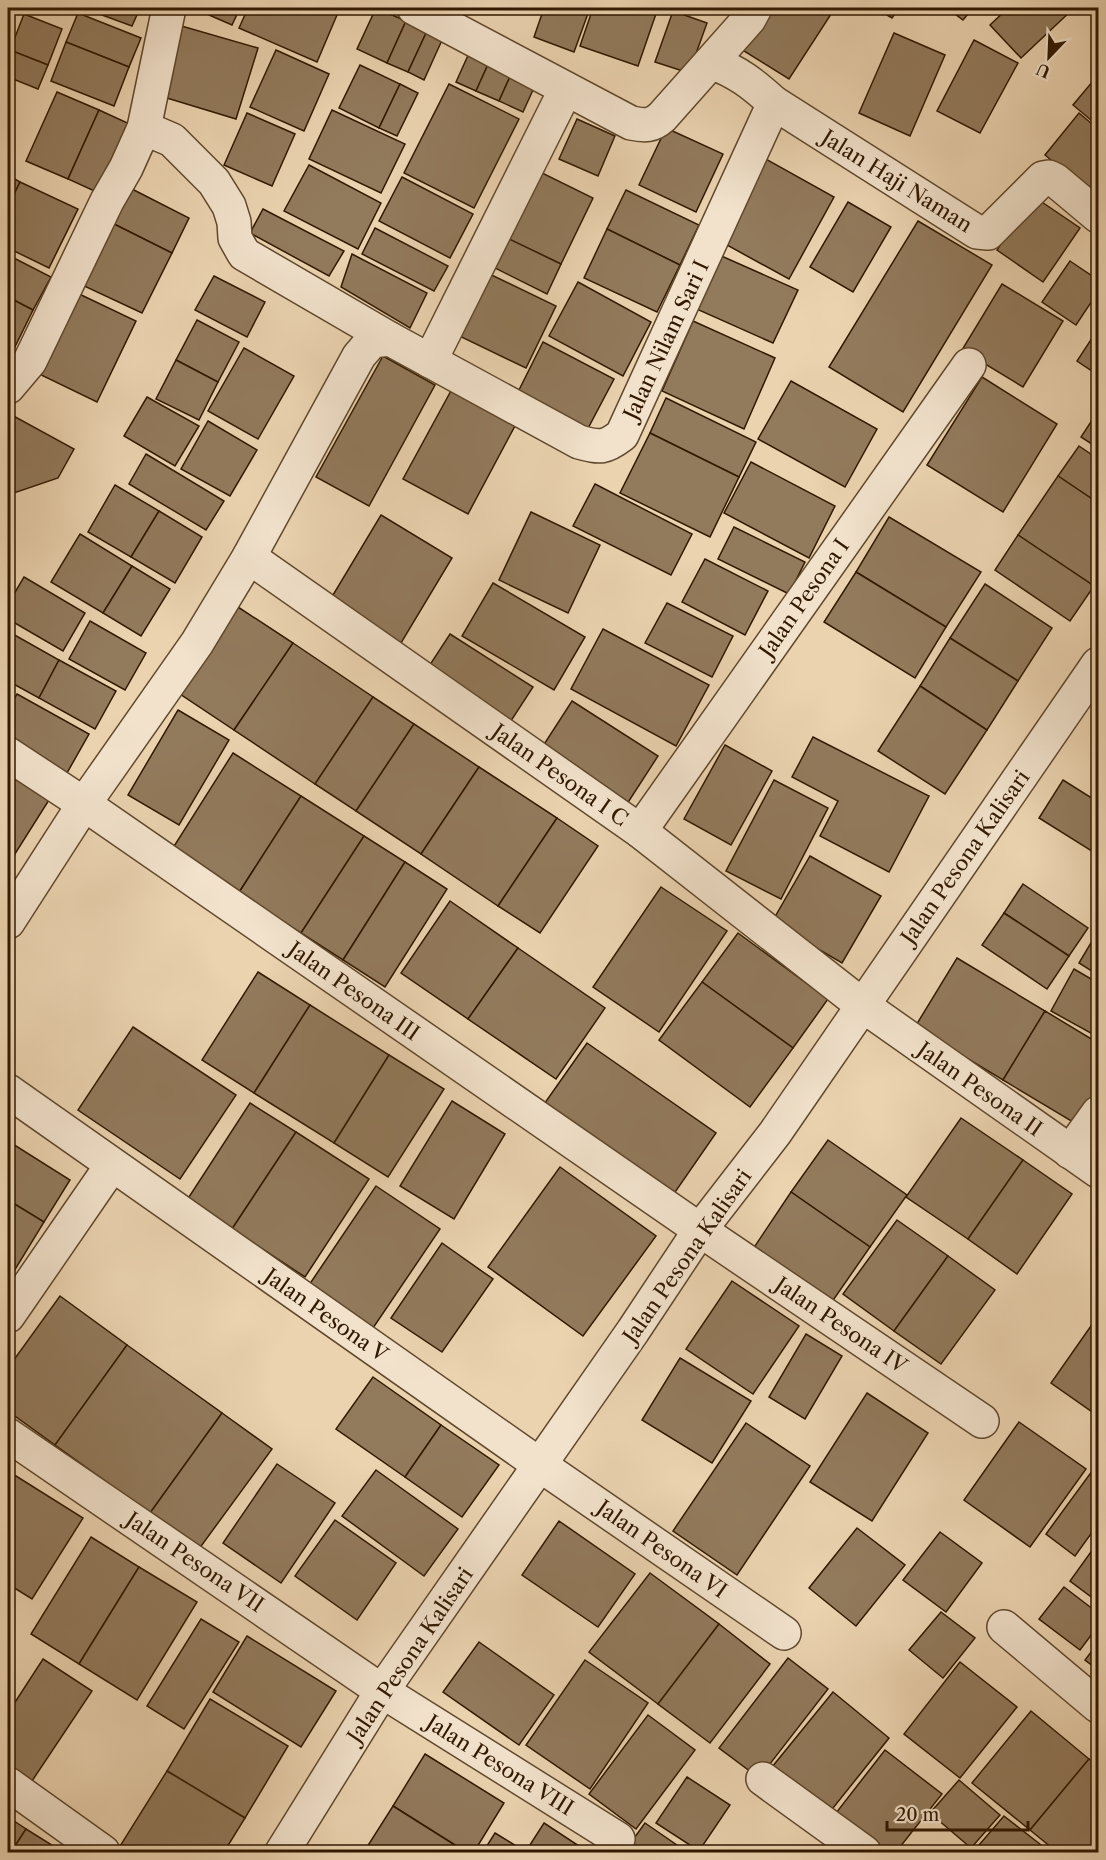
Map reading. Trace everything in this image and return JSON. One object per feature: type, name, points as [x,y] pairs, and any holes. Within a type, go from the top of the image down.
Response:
[{"type":"street","points":[[8,387],[30,361],[144,128],[169,8]]},
{"type":"street","points":[[414,8],[631,123],[643,126],[654,124],[749,19],[755,8]]},
{"type":"street","points":[[711,62],[749,80],[774,103]]},
{"type":"street","points":[[430,361],[566,89]]},
{"type":"street","name":"Jalan Nilam Sari I","points":[[144,128],[172,140],[214,182],[229,206],[235,238],[244,254],[430,361],[579,442],[598,447],[610,444],[622,435],[774,103]]},
{"type":"street","name":"Jalan Haji Naman","points":[[774,103],[977,232],[988,233],[1043,178],[1049,177],[1098,216]]},
{"type":"street","points":[[8,922],[84,804],[197,643],[249,557],[358,357],[372,341],[390,339]]},
{"type":"street","name":"Jalan Pesona I","points":[[640,831],[969,365]]},
{"type":"street","name":"Jalan Pesona I C","points":[[249,557],[640,831],[862,1005]]},
{"type":"street","name":"Jalan Pesona Kalisari","points":[[282,1852],[382,1691],[633,1331],[700,1230],[775,1133],[1098,664]]},
{"type":"street","name":"Jalan Pesona III","points":[[8,754],[84,804],[700,1230]]},
{"type":"street","name":"Jalan Pesona II","points":[[862,1005],[1098,1171]]},
{"type":"street","name":"Jalan Pesona V","points":[[8,1091],[540,1465]]},
{"type":"street","points":[[1070,1152],[1098,1113]]},
{"type":"street","points":[[8,1316],[112,1165]]},
{"type":"street","name":"Jalan Pesona IV","points":[[700,1230],[982,1421]]},
{"type":"street","name":"Jalan Pesona VII","points":[[8,1434],[382,1691]]},
{"type":"street","name":"Jalan Pesona VI","points":[[540,1465],[784,1633]]},
{"type":"street","points":[[1004,1627],[1098,1706]]},
{"type":"street","name":"Jalan Pesona VIII","points":[[382,1691],[618,1839]]},
{"type":"street","points":[[763,1779],[864,1852]]},
{"type":"street","points":[[8,1784],[103,1852]]},
{"type":"building","points":[[83,8],[140,8],[132,26]]},
{"type":"building","points":[[193,8],[240,8],[232,25]]},
{"type":"building","points":[[248,8],[319,8],[337,15],[317,62],[239,28]]},
{"type":"building","points":[[376,8],[406,21],[387,63],[357,49]]},
{"type":"building","points":[[544,8],[590,8],[574,52],[534,37]]},
{"type":"building","points":[[593,8],[658,8],[638,66],[580,46]]},
{"type":"building","points":[[760,8],[835,8],[789,79],[736,46]]},
{"type":"building","points":[[875,8],[899,8],[892,18]]},
{"type":"building","points":[[947,8],[973,8],[963,20]]},
{"type":"building","points":[[1008,8],[1074,8],[1021,58],[990,25]]},
{"type":"building","points":[[673,11],[707,23],[689,73],[655,62]]},
{"type":"building","points":[[78,13],[141,38],[129,67],[66,42]]},
{"type":"building","points":[[24,14],[62,29],[48,65],[10,50]]},
{"type":"building","points":[[406,21],[427,31],[408,72],[387,63]]},
{"type":"building","points":[[178,25],[258,48],[236,119],[157,95]]},
{"type":"building","points":[[427,31],[443,38],[424,80],[408,72]]},
{"type":"building","points":[[894,33],[945,55],[910,136],[859,113]]},
{"type":"building","points":[[974,40],[1018,63],[980,133],[937,111]]},
{"type":"building","points":[[66,42],[129,67],[114,106],[51,81]]},
{"type":"building","points":[[10,50],[48,65],[38,89],[8,77]]},
{"type":"building","points":[[276,50],[329,74],[304,131],[250,107]]},
{"type":"building","points":[[470,51],[490,60],[476,91],[456,82]]},
{"type":"building","points":[[490,60],[513,70],[499,101],[476,91]]},
{"type":"building","points":[[360,65],[400,84],[379,128],[339,108]]},
{"type":"building","points":[[513,70],[537,81],[523,112],[499,101]]},
{"type":"building","points":[[1098,75],[1098,126],[1073,105]]},
{"type":"building","points":[[400,84],[418,93],[397,136],[379,128]]},
{"type":"building","points":[[449,84],[519,119],[474,208],[404,173]]},
{"type":"building","points":[[57,92],[99,110],[68,179],[26,161]]},
{"type":"building","points":[[99,110],[132,125],[101,194],[68,179]]},
{"type":"building","points":[[332,110],[405,144],[381,193],[309,159]]},
{"type":"building","points":[[247,113],[295,134],[272,186],[224,165]]},
{"type":"building","points":[[1079,113],[1098,129],[1098,199],[1045,155]]},
{"type":"building","points":[[577,119],[615,136],[598,176],[559,159]]},
{"type":"building","points":[[666,128],[723,154],[696,212],[639,185]]},
{"type":"building","points":[[762,157],[834,197],[789,279],[716,239]]},
{"type":"building","points":[[309,165],[381,203],[358,249],[284,211]]},
{"type":"building","points":[[540,172],[593,198],[561,264],[507,238]]},
{"type":"building","points":[[8,175],[20,182],[8,207]]},
{"type":"building","points":[[402,177],[473,214],[450,258],[379,221]]},
{"type":"building","points":[[20,182],[78,209],[49,268],[8,248],[8,207]]},
{"type":"building","points":[[130,188],[189,218],[172,253],[112,223]]},
{"type":"building","points":[[626,190],[699,225],[680,265],[607,229]]},
{"type":"building","points":[[1033,196],[1080,228],[1043,282],[997,250]]},
{"type":"building","points":[[848,202],[891,227],[853,292],[810,267]]},
{"type":"building","points":[[263,209],[344,251],[329,276],[250,233]]},
{"type":"building","points":[[918,221],[992,265],[903,412],[829,367]]},
{"type":"building","points":[[112,223],[172,253],[142,313],[82,285]]},
{"type":"building","points":[[375,228],[448,266],[434,291],[362,254]]},
{"type":"building","points":[[607,229],[680,265],[657,312],[584,278]]},
{"type":"building","points":[[507,238],[561,264],[547,294],[493,267]]},
{"type":"building","points":[[352,254],[427,293],[410,328],[341,287]]},
{"type":"building","points":[[717,254],[798,290],[773,343],[692,307]]},
{"type":"building","points":[[8,255],[51,277],[33,310],[8,297]]},
{"type":"building","points":[[1070,261],[1098,280],[1098,292],[1076,325],[1042,302]]},
{"type":"building","points":[[479,269],[556,306],[526,368],[449,331]]},
{"type":"building","points":[[214,276],[265,302],[247,337],[195,310]]},
{"type":"building","points":[[578,282],[651,322],[623,376],[549,336]]},
{"type":"building","points":[[1002,284],[1063,321],[1023,387],[962,350]]},
{"type":"building","points":[[75,292],[136,321],[97,402],[37,373]]},
{"type":"building","points":[[8,297],[33,310],[8,361]]},
{"type":"building","points":[[197,320],[239,342],[218,382],[176,360]]},
{"type":"building","points":[[693,321],[775,358],[744,429],[662,391]]},
{"type":"building","points":[[1098,329],[1098,375],[1077,361]]},
{"type":"building","points":[[543,342],[614,379],[585,434],[516,396]]},
{"type":"building","points":[[244,348],[294,376],[258,439],[208,411]]},
{"type":"building","points":[[383,356],[435,385],[369,506],[316,477]]},
{"type":"building","points":[[176,360],[218,382],[199,420],[156,399]]},
{"type":"building","points":[[982,377],[1057,424],[1003,512],[927,465]]},
{"type":"building","points":[[791,381],[877,429],[845,487],[758,439]]},
{"type":"building","points":[[452,389],[516,424],[468,514],[403,479]]},
{"type":"building","points":[[147,397],[199,426],[175,466],[124,436]]},
{"type":"building","points":[[666,398],[756,442],[739,477],[650,433]]},
{"type":"building","points":[[1098,411],[1098,448],[1081,437]]},
{"type":"building","points":[[8,413],[74,449],[58,478],[8,495]]},
{"type":"building","points":[[208,421],[257,450],[230,496],[181,469]]},
{"type":"building","points":[[650,433],[739,477],[710,537],[620,493]]},
{"type":"building","points":[[1079,446],[1098,459],[1098,503],[1058,476]]},
{"type":"building","points":[[146,454],[224,501],[206,530],[129,484]]},
{"type":"building","points":[[751,462],[835,506],[809,558],[724,513]]},
{"type":"building","points":[[1058,476],[1098,503],[1098,578],[1094,586],[1018,535]]},
{"type":"building","points":[[595,484],[692,534],[671,575],[573,526]]},
{"type":"building","points":[[115,485],[159,511],[131,557],[88,532]]},
{"type":"building","points":[[159,511],[202,537],[175,583],[131,557]]},
{"type":"building","points":[[531,512],[600,545],[568,613],[499,580]]},
{"type":"building","points":[[381,515],[452,558],[398,648],[327,605]]},
{"type":"building","points":[[889,517],[981,572],[946,627],[856,572]]},
{"type":"building","points":[[734,527],[805,562],[789,594],[718,559]]},
{"type":"building","points":[[80,534],[132,566],[103,613],[51,582]]},
{"type":"building","points":[[1018,535],[1094,586],[1070,621],[995,570]]},
{"type":"building","points":[[705,559],[768,591],[745,635],[682,602]]},
{"type":"building","points":[[132,566],[170,589],[141,636],[103,613]]},
{"type":"building","points":[[856,572],[946,627],[915,678],[824,622]]},
{"type":"building","points":[[24,577],[85,613],[63,651],[8,619],[8,604]]},
{"type":"building","points":[[493,583],[585,637],[554,690],[462,636]]},
{"type":"building","points":[[985,584],[1052,628],[1018,681],[950,638]]},
{"type":"building","points":[[667,603],[733,636],[712,677],[645,643]]},
{"type":"building","points":[[238,607],[293,643],[234,730],[180,694]]},
{"type":"building","points":[[90,621],[146,653],[125,690],[69,659]]},
{"type":"building","points":[[603,629],[709,685],[676,746],[571,689]]},
{"type":"building","points":[[11,633],[59,660],[39,698],[8,681],[8,639]]},
{"type":"building","points":[[450,634],[533,687],[505,730],[422,677]]},
{"type":"building","points":[[950,638],[1018,681],[987,730],[920,686]]},
{"type":"building","points":[[293,643],[373,697],[315,784],[234,730]]},
{"type":"building","points":[[59,660],[116,691],[95,729],[39,698]]},
{"type":"building","points":[[920,686],[987,730],[945,794],[878,751]]},
{"type":"building","points":[[17,694],[89,734],[63,780],[8,748],[8,711]]},
{"type":"building","points":[[373,697],[414,724],[356,811],[315,784]]},
{"type":"building","points":[[572,701],[658,756],[627,804],[541,749]]},
{"type":"building","points":[[178,710],[229,740],[179,825],[128,795]]},
{"type":"building","points":[[414,724],[479,767],[421,854],[356,811]]},
{"type":"building","points":[[813,737],[929,796],[889,872],[820,836],[838,801],[792,777]]},
{"type":"building","points":[[725,745],[772,771],[731,845],[684,819]]},
{"type":"building","points":[[233,753],[301,796],[238,894],[171,851]]},
{"type":"building","points":[[479,767],[557,818],[498,906],[421,854]]},
{"type":"building","points":[[8,774],[49,800],[8,865]]},
{"type":"building","points":[[774,780],[828,808],[781,899],[726,871]]},
{"type":"building","points":[[1063,780],[1098,802],[1098,855],[1039,818]]},
{"type":"building","points":[[301,796],[364,836],[301,933],[238,894]]},
{"type":"building","points":[[557,818],[598,846],[540,933],[498,906]]},
{"type":"building","points":[[364,836],[405,862],[343,960],[301,933]]},
{"type":"building","points":[[810,856],[881,896],[842,963],[772,922]]},
{"type":"building","points":[[405,862],[447,889],[385,987],[343,960]]},
{"type":"building","points":[[1023,884],[1088,928],[1069,956],[1004,913]]},
{"type":"building","points":[[661,887],[727,931],[659,1032],[593,987]]},
{"type":"building","points":[[450,901],[518,948],[468,1019],[401,973]]},
{"type":"building","points":[[1004,913],[1069,956],[1047,989],[982,945]]},
{"type":"building","points":[[1098,931],[1098,975],[1079,963]]},
{"type":"building","points":[[738,933],[828,999],[793,1048],[702,982]]},
{"type":"building","points":[[518,948],[605,1008],[556,1079],[468,1019]]},
{"type":"building","points":[[957,958],[1045,1011],[1003,1080],[915,1027]]},
{"type":"building","points":[[1074,969],[1098,983],[1098,1037],[1051,1011]]},
{"type":"building","points":[[258,972],[310,1005],[254,1093],[202,1060]]},
{"type":"building","points":[[702,982],[793,1048],[750,1107],[659,1040]]},
{"type":"building","points":[[310,1005],[389,1055],[334,1143],[254,1093]]},
{"type":"building","points":[[1045,1011],[1098,1043],[1098,1103],[1083,1128],[1003,1080]]},
{"type":"building","points":[[133,1027],[236,1095],[180,1179],[78,1110]]},
{"type":"building","points":[[587,1043],[716,1133],[671,1198],[542,1107]]},
{"type":"building","points":[[389,1055],[444,1089],[388,1177],[334,1143]]},
{"type":"building","points":[[452,1101],[505,1134],[454,1219],[400,1186]]},
{"type":"building","points":[[250,1103],[296,1132],[232,1229],[187,1200]]},
{"type":"building","points":[[961,1118],[1023,1160],[968,1239],[906,1197]]},
{"type":"building","points":[[296,1132],[369,1179],[305,1277],[232,1229]]},
{"type":"building","points":[[828,1140],[907,1195],[870,1247],[791,1192]]},
{"type":"building","points":[[8,1141],[70,1180],[44,1222],[8,1200]]},
{"type":"building","points":[[1023,1160],[1072,1194],[1017,1274],[968,1239]]},
{"type":"building","points":[[560,1167],[656,1236],[583,1336],[488,1267]]},
{"type":"building","points":[[376,1186],[440,1229],[371,1331],[307,1288]]},
{"type":"building","points":[[791,1192],[870,1247],[827,1309],[749,1255]]},
{"type":"building","points":[[8,1200],[44,1222],[8,1281]]},
{"type":"building","points":[[897,1220],[948,1256],[894,1331],[843,1294]]},
{"type":"building","points":[[442,1243],[493,1279],[442,1352],[391,1318]]},
{"type":"building","points":[[948,1256],[995,1290],[941,1364],[894,1331]]},
{"type":"building","points":[[732,1281],[799,1326],[753,1394],[686,1349]]},
{"type":"building","points":[[60,1296],[127,1345],[55,1445],[8,1411],[8,1368]]},
{"type":"building","points":[[1098,1316],[1098,1416],[1051,1383]]},
{"type":"building","points":[[806,1334],[842,1356],[805,1419],[769,1397]]},
{"type":"building","points":[[127,1345],[222,1413],[150,1513],[55,1445]]},
{"type":"building","points":[[680,1358],[751,1401],[712,1463],[642,1420]]},
{"type":"building","points":[[373,1377],[441,1425],[405,1477],[336,1429]]},
{"type":"building","points":[[867,1393],[928,1433],[872,1521],[810,1482]]},
{"type":"building","points":[[222,1413],[272,1449],[199,1549],[150,1513]]},
{"type":"building","points":[[1019,1422],[1086,1469],[1030,1547],[964,1500]]},
{"type":"building","points":[[746,1423],[810,1466],[737,1575],[673,1531]]},
{"type":"building","points":[[441,1425],[499,1465],[462,1517],[405,1477]]},
{"type":"building","points":[[1098,1463],[1098,1524],[1075,1556],[1046,1534]]},
{"type":"building","points":[[277,1464],[335,1503],[281,1583],[223,1543]]},
{"type":"building","points":[[376,1470],[458,1529],[424,1576],[342,1516]]},
{"type":"building","points":[[8,1471],[83,1518],[32,1599],[8,1584]]},
{"type":"building","points":[[335,1520],[396,1563],[357,1620],[295,1576]]},
{"type":"building","points":[[559,1521],[635,1574],[598,1627],[522,1575]]},
{"type":"building","points":[[857,1528],[905,1565],[856,1626],[809,1588]]},
{"type":"building","points":[[940,1532],[982,1563],[946,1612],[903,1580]]},
{"type":"building","points":[[91,1537],[139,1567],[79,1664],[31,1634]]},
{"type":"building","points":[[1098,1542],[1098,1602],[1070,1581]]},
{"type":"building","points":[[139,1567],[197,1602],[137,1700],[79,1664]]},
{"type":"building","points":[[650,1573],[719,1624],[658,1704],[589,1652]]},
{"type":"building","points":[[1064,1587],[1098,1613],[1098,1626],[1080,1650],[1039,1619]]},
{"type":"building","points":[[941,1612],[975,1638],[943,1678],[909,1650]]},
{"type":"building","points":[[201,1619],[239,1642],[184,1729],[147,1706]]},
{"type":"building","points":[[719,1624],[770,1664],[710,1743],[658,1704]]},
{"type":"building","points":[[247,1636],[336,1691],[301,1747],[213,1692]]},
{"type":"building","points":[[479,1642],[554,1695],[519,1745],[443,1692]]},
{"type":"building","points":[[1098,1643],[1098,1670],[1085,1660]]},
{"type":"building","points":[[788,1658],[828,1689],[759,1778],[719,1748]]},
{"type":"building","points":[[43,1659],[92,1691],[32,1781],[8,1765],[8,1713]]},
{"type":"building","points":[[585,1660],[648,1703],[590,1789],[526,1745]]},
{"type":"building","points":[[960,1662],[1017,1707],[960,1778],[904,1734]]},
{"type":"building","points":[[833,1692],[889,1738],[825,1818],[768,1772]]},
{"type":"building","points":[[210,1699],[288,1746],[245,1818],[167,1771]]},
{"type":"building","points":[[1031,1711],[1089,1759],[1030,1830],[972,1783]]},
{"type":"building","points":[[648,1715],[695,1750],[636,1829],[589,1794]]},
{"type":"building","points":[[885,1750],[942,1794],[896,1852],[886,1852],[836,1813]]},
{"type":"building","points":[[425,1754],[504,1803],[474,1852],[466,1852],[393,1806]]},
{"type":"building","points":[[1089,1759],[1098,1766],[1098,1852],[1057,1852],[1030,1830]]},
{"type":"building","points":[[167,1771],[245,1818],[224,1852],[117,1851]]},
{"type":"building","points":[[687,1777],[730,1805],[699,1851],[656,1823]]},
{"type":"building","points":[[959,1780],[1000,1815],[971,1848],[930,1813]]},
{"type":"building","points":[[393,1806],[466,1852],[375,1852],[367,1847]]},
{"type":"building","points":[[1004,1816],[1050,1852],[973,1852]]},
{"type":"building","points":[[8,1817],[26,1829],[11,1852],[8,1852]]},
{"type":"building","points":[[544,1823],[579,1846],[575,1852],[535,1852],[528,1848]]},
{"type":"building","points":[[645,1823],[687,1852],[624,1852]]},
{"type":"building","points":[[26,1829],[63,1852],[11,1852]]},
{"type":"building","points":[[495,1833],[526,1852],[483,1852]]}]
